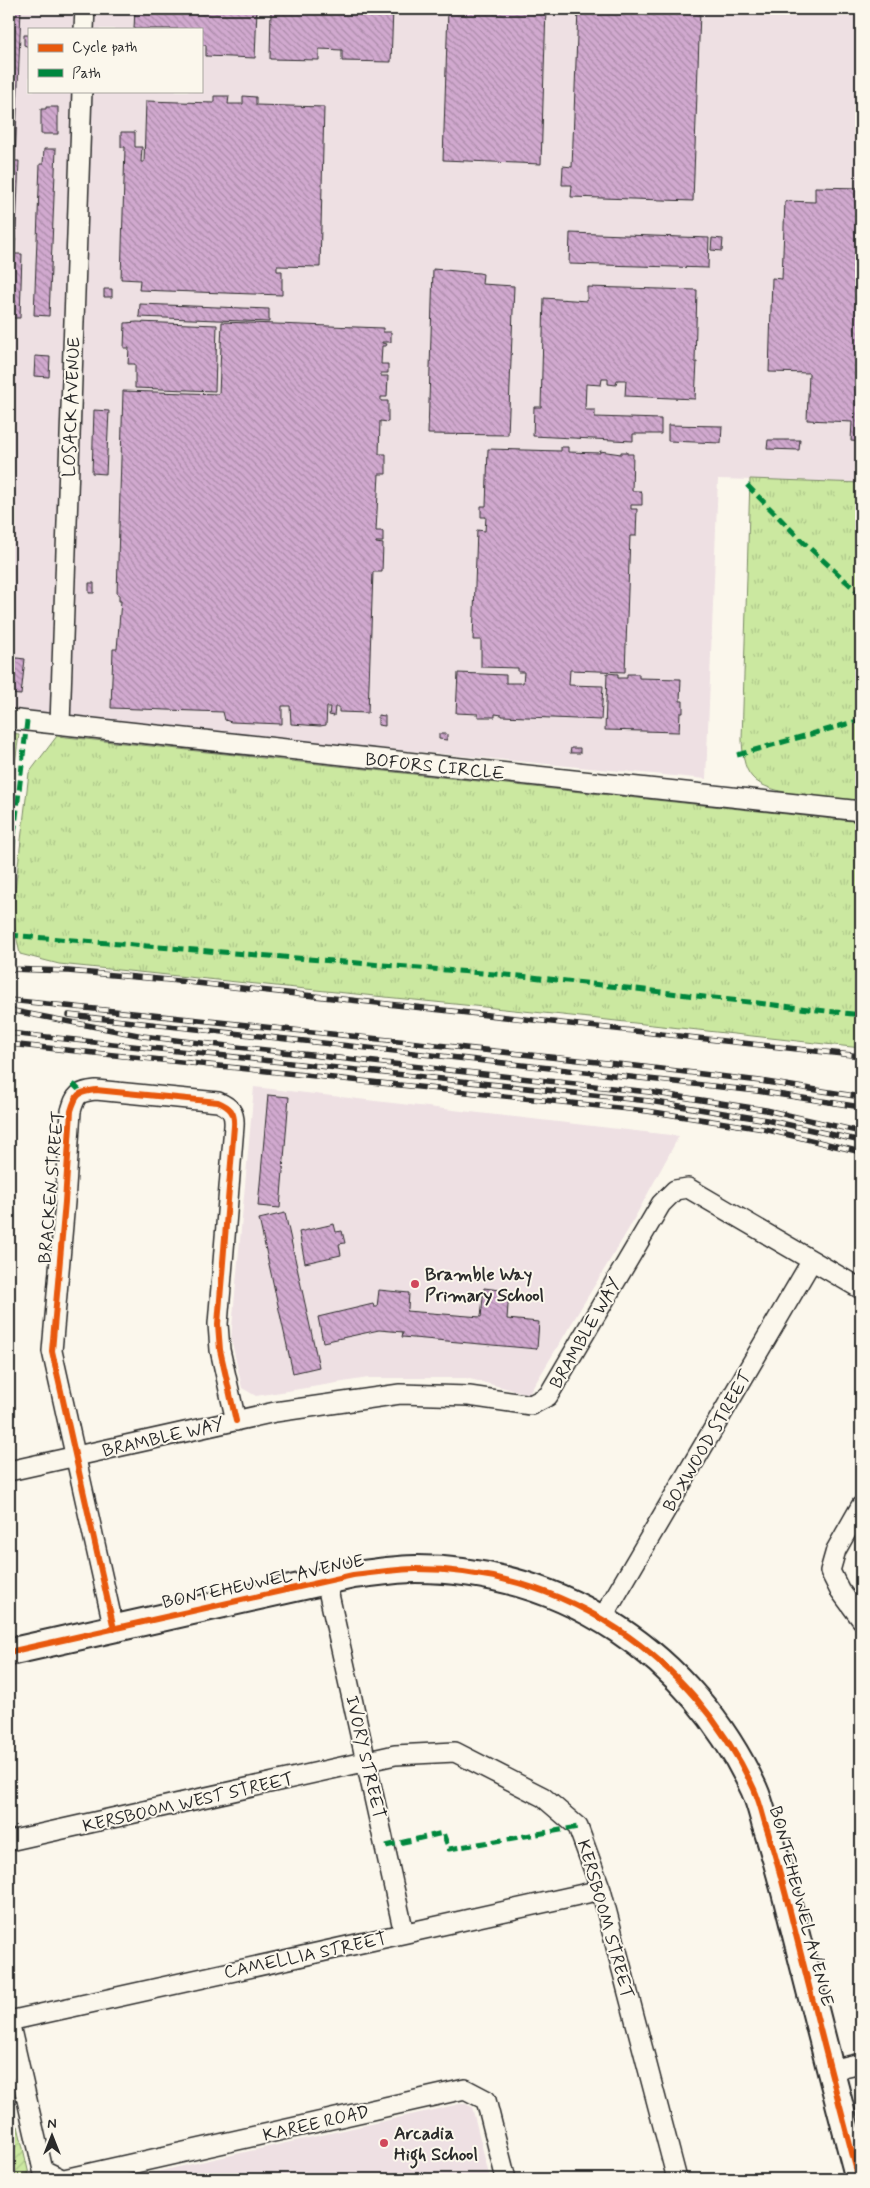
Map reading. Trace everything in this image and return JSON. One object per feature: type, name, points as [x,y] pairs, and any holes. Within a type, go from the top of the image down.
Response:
[{"type":"street","points":[[84,28],[85,9]]},
{"type":"street","name":"LOSACK AVENUE","points":[[60,724],[82,92]]},
{"type":"street","name":"BOFORS CIRCLE","points":[[9,720],[861,811]]},
{"type":"street","name":"BRACKEN STREET","points":[[114,1629],[54,1365],[52,1334],[65,1202],[71,1111],[75,1099],[81,1092],[96,1090],[218,1102],[228,1106],[232,1112],[234,1126],[218,1324],[220,1350],[236,1421]]},
{"type":"street","name":"BRAMBLE WAY","points":[[9,1472],[275,1412],[400,1394],[469,1396],[531,1405],[548,1396],[661,1204],[675,1190],[688,1188],[811,1262],[861,1289]]},
{"type":"street","name":"BOXWOOD STREET","points":[[602,1619],[811,1262]]},
{"type":"street","points":[[861,1506],[836,1550],[830,1571],[839,1589],[861,1619]]},
{"type":"street","name":"BONTEHEUWEL AVENUE","points":[[9,1652],[326,1581],[393,1570],[452,1571],[482,1575],[524,1585],[560,1598],[602,1619],[635,1640],[680,1679],[708,1712],[733,1748],[755,1792],[774,1849],[859,2179]]},
{"type":"street","name":"IVORY STREET","points":[[326,1581],[404,1934]]},
{"type":"street","name":"KERSBOOM STREET","points":[[367,1762],[395,1755],[455,1752],[543,1797],[578,1827],[601,1890],[677,2179]]},
{"type":"street","name":"KERSBOOM WEST STREET","points":[[9,1841],[367,1762]]},
{"type":"street","name":"CAMELLIA STREET","points":[[9,2021],[601,1890]]},
{"type":"street","name":"KAREE ROAD","points":[[9,2021],[43,2170],[63,2179],[465,2089],[486,2100],[506,2179]]},
{"type":"street","points":[[831,2070],[861,2062]]},
{"type":"shaded area","points":[[9,9],[861,9],[861,483],[718,479],[706,779],[9,713]]},
{"type":"shaded area","name":"Bramble Way Primary School","points":[[254,1087],[679,1136],[628,1230],[529,1394],[466,1378],[368,1378],[256,1396],[242,1388],[231,1338]]},
{"type":"shaded area","name":"Arcadia High School","points":[[464,2103],[472,2107],[490,2179],[125,2179]]},
{"type":"green space","points":[[750,479],[861,483],[861,801],[787,793],[772,789],[760,784],[752,777],[745,764],[742,740]]},
{"type":"green space","points":[[9,733],[19,734],[9,808]]},
{"type":"green space","points":[[57,736],[861,822],[861,1048],[553,1014],[59,964],[20,954],[12,916],[29,773]]},
{"type":"green space","points":[[18,2126],[30,2179],[9,2179],[9,2128]]},
{"type":"building","points":[[9,9],[21,9],[15,161],[19,161],[15,254],[22,254],[20,318],[9,318]]},
{"type":"building","points":[[135,9],[257,9],[255,58],[206,56],[206,45],[202,45],[202,28],[134,28]]},
{"type":"building","points":[[271,9],[393,9],[391,62],[342,61],[342,50],[319,49],[319,60],[270,59]]},
{"type":"building","points":[[448,9],[546,9],[541,164],[443,160]]},
{"type":"building","points":[[578,9],[700,12],[693,201],[571,197],[572,185],[562,185],[563,166],[572,167]]},
{"type":"building","points":[[24,35],[28,35],[28,47],[24,45]]},
{"type":"building","points":[[214,96],[229,96],[228,104],[243,104],[243,96],[256,97],[256,105],[324,107],[320,267],[277,266],[277,271],[282,271],[282,295],[139,290],[140,280],[121,279],[125,147],[121,147],[121,132],[135,132],[135,147],[142,147],[141,162],[144,162],[146,101],[214,103]]},
{"type":"building","points":[[46,107],[58,107],[58,134],[41,134],[41,109],[46,109]]},
{"type":"building","points":[[44,149],[56,149],[49,316],[34,315],[40,164],[43,164]]},
{"type":"building","points":[[815,187],[861,188],[861,442],[851,441],[852,422],[807,420],[809,373],[769,372],[772,278],[782,279],[785,201],[815,202]]},
{"type":"building","points":[[570,233],[709,238],[708,268],[569,264]]},
{"type":"building","points":[[712,238],[723,239],[722,251],[711,250]]},
{"type":"building","points":[[433,269],[479,273],[483,274],[482,284],[514,286],[508,435],[428,434]]},
{"type":"building","points":[[587,287],[697,290],[695,399],[625,396],[626,380],[617,380],[616,385],[608,384],[608,379],[602,379],[601,385],[586,384],[585,410],[595,410],[595,417],[661,419],[661,434],[633,434],[633,441],[533,436],[534,407],[541,407],[544,298],[587,301]]},
{"type":"building","points":[[104,289],[112,289],[112,297],[104,297]]},
{"type":"building","points":[[140,304],[269,309],[269,322],[139,317]]},
{"type":"building","points":[[222,322],[383,328],[383,332],[391,332],[391,342],[382,342],[387,344],[382,346],[381,364],[388,364],[388,373],[381,373],[381,376],[388,376],[387,397],[381,397],[381,401],[388,401],[388,422],[380,421],[379,454],[386,454],[386,474],[379,474],[376,531],[383,531],[383,542],[376,543],[383,544],[382,572],[373,572],[368,713],[339,712],[339,707],[335,707],[334,716],[329,715],[330,707],[327,707],[326,725],[320,726],[291,724],[290,706],[282,706],[282,724],[231,722],[225,720],[223,712],[111,708],[113,649],[117,649],[121,601],[119,601],[119,594],[117,594],[123,391],[219,394]]},
{"type":"building","points":[[125,323],[217,325],[215,391],[135,388],[135,364],[128,364],[129,348],[124,348]]},
{"type":"building","points":[[35,356],[50,357],[49,377],[34,376]]},
{"type":"building","points":[[94,410],[109,411],[106,474],[92,473]]},
{"type":"building","points":[[668,425],[722,426],[721,443],[668,441]]},
{"type":"building","points":[[768,440],[800,440],[799,450],[767,449]]},
{"type":"building","points":[[561,447],[568,447],[568,452],[600,453],[600,451],[633,454],[632,491],[641,491],[642,505],[631,505],[631,509],[637,509],[636,536],[630,536],[625,672],[570,670],[569,685],[603,686],[601,720],[502,716],[495,714],[495,717],[478,717],[478,714],[456,713],[458,673],[506,675],[506,683],[523,683],[524,672],[518,672],[518,668],[481,667],[481,640],[473,640],[477,530],[485,531],[486,517],[481,517],[481,506],[486,506],[488,449],[561,451]]},
{"type":"building","points":[[89,583],[94,583],[94,593],[89,593]]},
{"type":"building","points":[[9,657],[25,659],[21,695],[9,694]]},
{"type":"building","points":[[607,673],[618,674],[618,678],[627,678],[627,674],[639,674],[639,678],[681,679],[680,701],[683,701],[683,713],[680,713],[679,732],[605,730]]},
{"type":"building","points":[[378,715],[385,716],[385,726],[378,725]]},
{"type":"building","points":[[439,734],[447,734],[447,740],[439,739]]},
{"type":"building","points":[[571,748],[580,748],[580,753],[570,753]]},
{"type":"building","points":[[268,1095],[289,1097],[280,1208],[258,1206]]},
{"type":"building","points":[[285,1213],[319,1367],[293,1373],[259,1219]]},
{"type":"building","points":[[334,1224],[336,1232],[342,1231],[345,1243],[339,1244],[341,1255],[305,1263],[299,1232]]},
{"type":"building","points":[[484,1288],[509,1291],[507,1319],[539,1322],[537,1349],[402,1337],[403,1332],[379,1330],[323,1342],[318,1317],[373,1304],[374,1307],[377,1307],[379,1290],[409,1293],[408,1309],[406,1311],[481,1317]]},
{"type":"railway","points":[[9,969],[68,971],[169,980],[861,1056]]},
{"type":"railway","points":[[9,1000],[636,1066],[760,1081],[861,1097]]},
{"type":"railway","points":[[9,1010],[143,1036],[649,1092],[766,1110],[861,1132]]},
{"type":"railway","points":[[69,1015],[757,1091],[861,1107]]},
{"type":"railway","points":[[9,1033],[649,1101],[767,1120],[861,1141]]},
{"type":"railway","points":[[9,1044],[647,1111],[764,1129],[861,1152]]},
{"type":"marked path","points":[[747,485],[802,541],[861,595]]},
{"type":"marked path","points":[[737,755],[861,720]]},
{"type":"marked path","points":[[9,879],[27,721]]},
{"type":"marked path","points":[[9,935],[532,977],[861,1015]]},
{"type":"marked path","points":[[73,1084],[81,1092]]},
{"type":"marked path","points":[[386,1846],[443,1833],[449,1849],[578,1827]]},
{"type":"cycle path","points":[[114,1629],[52,1351],[71,1111],[76,1097],[81,1093],[96,1090],[218,1102],[229,1108],[233,1114],[234,1126],[218,1324],[220,1350],[236,1421]]},
{"type":"cycle path","points":[[9,1652],[353,1575],[408,1569],[471,1573],[523,1585],[572,1604],[618,1629],[659,1661],[696,1699],[728,1741],[754,1789],[781,1877],[859,2179]]},
{"type":"place","name":"Bramble Way Primary School","points":[[415,1284]]},
{"type":"place","name":"Arcadia High School","points":[[384,2143]]}]
